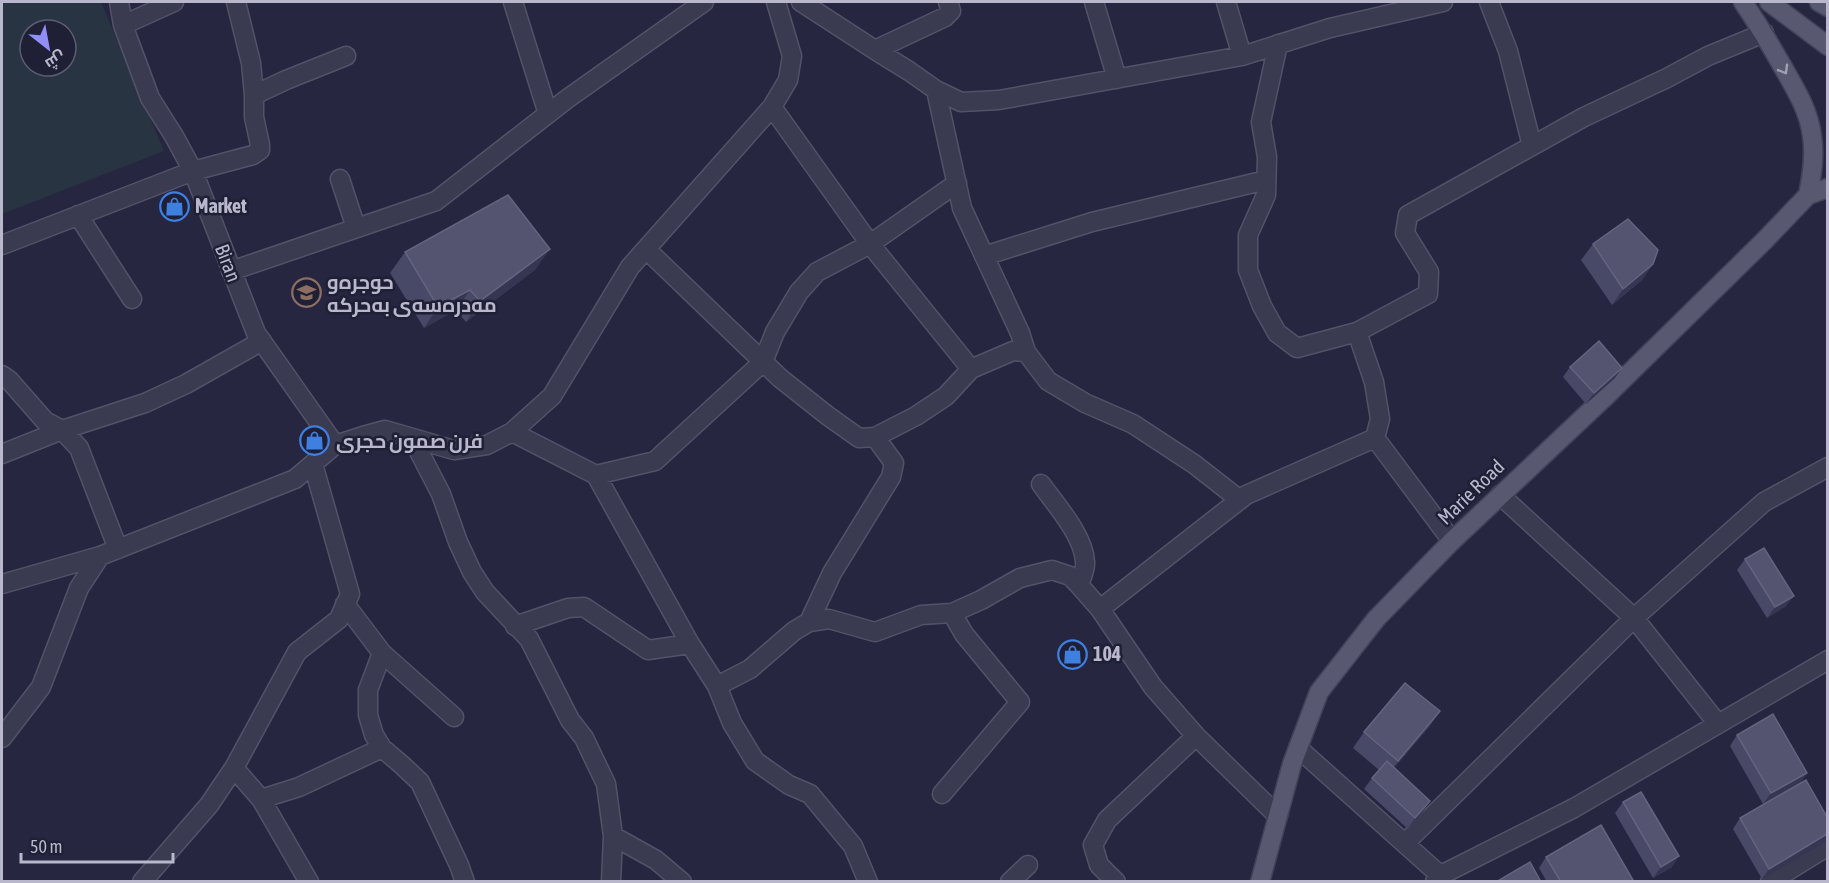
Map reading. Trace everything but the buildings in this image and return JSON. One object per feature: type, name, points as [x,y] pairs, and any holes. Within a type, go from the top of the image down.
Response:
[{"type":"main road","points":[[1743,2],[1764,33],[1799,95],[1807,114],[1814,154],[1808,195]]},
{"type":"main road","points":[[1769,2],[1827,46]]},
{"type":"main road","points":[[1808,195],[1827,188]]},
{"type":"main road","name":"Marie Road","points":[[1260,882],[1298,748],[1319,692],[1376,619],[1452,541],[1604,398],[1808,195]]},
{"type":"street","name":"Biran","points":[[119,2],[123,25],[150,98],[193,171],[256,333],[335,445]]},
{"type":"street","points":[[123,25],[174,2]]},
{"type":"street","points":[[2,244],[193,171],[253,155],[260,150],[254,117],[255,94],[251,63],[236,2]]},
{"type":"street","points":[[513,2],[548,114]]},
{"type":"street","points":[[231,271],[436,201],[548,114],[704,2]]},
{"type":"street","points":[[2,584],[100,556],[295,479],[335,445],[385,430],[454,450],[487,445],[512,432],[552,396],[630,267],[772,107],[788,80],[792,56],[776,2]]},
{"type":"street","points":[[801,2],[936,90],[961,102],[989,101],[1242,56],[1330,28],[1443,2]]},
{"type":"street","points":[[874,50],[945,17],[951,11],[948,2]]},
{"type":"street","points":[[1094,2],[1117,80]]},
{"type":"street","points":[[1226,2],[1242,56]]},
{"type":"street","points":[[1489,2],[1508,51],[1532,146]]},
{"type":"street","points":[[1278,44],[1261,122],[1267,158],[1266,195],[1248,235],[1248,270],[1262,306],[1277,333],[1297,348],[1357,332],[1428,294],[1429,272],[1405,233],[1408,215],[1584,117],[1708,56],[1764,33]]},
{"type":"street","points":[[255,94],[346,56]]},
{"type":"street","points":[[936,90],[962,208],[1020,333],[1026,352],[1048,381],[1085,403],[1133,424],[1194,464],[1240,500]]},
{"type":"street","points":[[772,107],[870,244],[972,369]]},
{"type":"street","points":[[340,179],[356,228]]},
{"type":"street","points":[[984,256],[1092,222],[1266,180]]},
{"type":"street","points":[[596,475],[655,462],[763,362],[775,333],[799,292],[817,272],[870,244],[957,183]]},
{"type":"street","points":[[78,215],[132,299]]},
{"type":"street","points":[[646,249],[780,378],[859,438],[875,437],[916,416],[946,396],[972,369],[1013,351],[1026,352]]},
{"type":"street","points":[[1100,609],[1246,495],[1374,438],[1380,419],[1374,382],[1357,332]]},
{"type":"street","points":[[2,454],[62,430],[145,403],[186,384],[262,341]]},
{"type":"street","points":[[2,375],[45,421],[62,430],[79,448],[118,549]]},
{"type":"street","points":[[512,432],[596,475],[690,644],[717,686],[732,723],[755,761],[789,785],[810,794],[853,846],[868,882]]},
{"type":"street","points":[[809,622],[832,573],[891,477],[894,463],[875,437]]},
{"type":"street","points":[[412,438],[441,494],[458,542],[472,572],[485,592],[529,639],[570,720],[584,738],[606,784],[613,836],[611,882]]},
{"type":"street","points":[[1374,438],[1452,541]]},
{"type":"street","points":[[142,882],[209,805],[234,768],[297,651],[339,619],[350,594],[313,464]]},
{"type":"street","points":[[1405,843],[1634,618],[1764,502],[1827,467]]},
{"type":"street","points":[[1041,484],[1069,522],[1079,543],[1086,564],[1079,585]]},
{"type":"street","points":[[1500,495],[1634,618],[1718,724]]},
{"type":"street","points":[[2,738],[41,687],[79,588],[100,556]]},
{"type":"street","points":[[717,686],[750,669],[794,631],[809,622],[829,620],[875,632],[921,615],[952,613],[1020,578],[1052,570],[1070,576],[1079,585],[1100,609],[1153,687],[1196,736],[1278,816]]},
{"type":"street","points":[[345,604],[382,652],[454,717]]},
{"type":"street","points":[[515,626],[568,608],[584,607],[648,650],[690,644]]},
{"type":"street","points":[[942,794],[1020,702],[964,634],[952,613]]},
{"type":"street","points":[[382,652],[368,690],[368,715],[374,735],[382,748],[420,782],[465,882]]},
{"type":"street","points":[[1298,748],[1405,843],[1438,879],[1574,808],[1827,660]]},
{"type":"street","points":[[1116,882],[1099,865],[1093,845],[1107,820],[1196,736]]},
{"type":"street","points":[[261,799],[299,787],[382,748]]},
{"type":"street","points":[[234,768],[261,799],[309,882]]},
{"type":"street","points":[[613,836],[656,860],[682,882]]},
{"type":"street","points":[[1770,882],[1827,846]]},
{"type":"street","points":[[1010,882],[1028,865]]},
{"type":"shaded area","points":[[2,2],[101,2],[164,151],[2,214]]},
{"type":"place","name":"Market","points":[[174,206]]},
{"type":"place","name":"حوجره‌و مه‌دره‌سه‌ی به‌حرکه","points":[[306,293]]},
{"type":"place","name":"فرن صمون حجری","points":[[315,441]]},
{"type":"place","name":"104","points":[[1072,654]]}]
